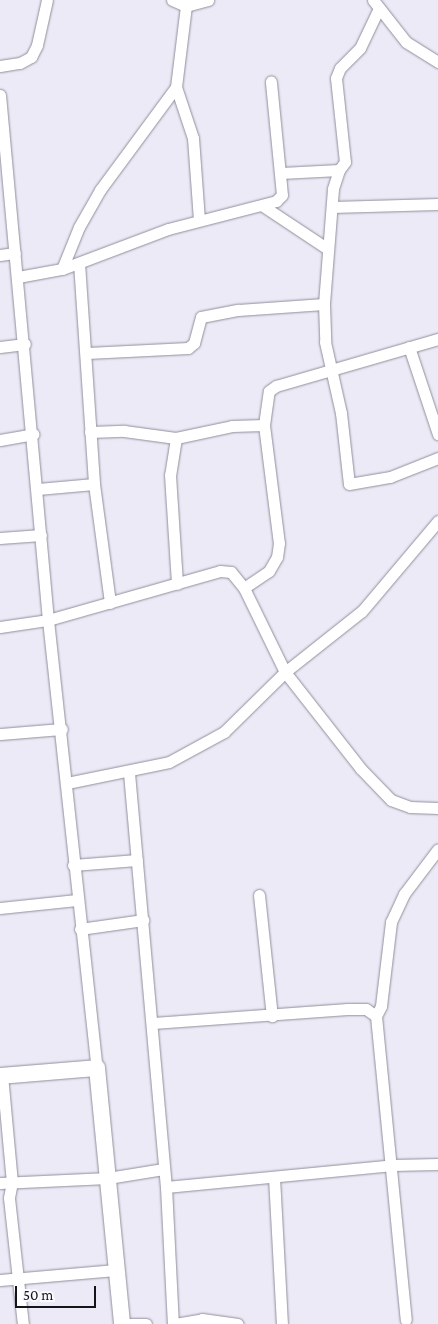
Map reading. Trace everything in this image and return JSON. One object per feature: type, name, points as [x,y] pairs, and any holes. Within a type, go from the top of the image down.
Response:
[{"type":"street","points":[[0,66],[20,63],[31,57],[37,45],[47,0]]},
{"type":"street","points":[[172,0],[189,3],[208,0]]},
{"type":"street","points":[[189,3],[176,87],[193,138],[200,219]]},
{"type":"street","points":[[376,4],[406,42],[438,62]]},
{"type":"street","points":[[376,4],[360,48],[340,68],[336,78],[345,162],[338,170],[333,189],[328,249],[324,304],[329,370],[341,412],[349,484],[390,478],[438,458]]},
{"type":"street","points":[[18,277],[62,269],[119,246],[200,219],[263,206],[282,194],[271,82]]},
{"type":"street","points":[[62,269],[79,227],[100,190],[176,87]]},
{"type":"street","points":[[0,95],[3,167],[25,344],[48,620],[62,729],[73,865],[97,1068],[122,1324],[146,1324]]},
{"type":"street","points":[[280,173],[338,170]]},
{"type":"street","points":[[332,207],[438,204]]},
{"type":"street","points":[[263,206],[328,249]]},
{"type":"street","points":[[0,255],[15,253]]},
{"type":"street","points":[[79,263],[87,353],[94,484],[110,603]]},
{"type":"street","points":[[87,353],[188,348],[194,343],[201,317],[238,310],[324,304]]},
{"type":"street","points":[[244,588],[269,571],[277,557],[279,543],[264,426],[269,391],[276,386],[438,339]]},
{"type":"street","points":[[0,347],[25,344]]},
{"type":"street","points":[[410,347],[438,434]]},
{"type":"street","points":[[90,432],[124,431],[176,438],[232,426],[264,426]]},
{"type":"street","points":[[0,440],[33,434]]},
{"type":"street","points":[[176,438],[170,475],[177,584]]},
{"type":"street","points":[[38,489],[94,484]]},
{"type":"street","points":[[67,783],[129,773],[169,762],[224,732],[285,672],[362,611],[438,521]]},
{"type":"street","points":[[0,538],[41,535]]},
{"type":"street","points":[[0,627],[48,620],[220,571],[231,572],[244,588],[285,672],[361,769],[391,800],[410,807],[438,808]]},
{"type":"street","points":[[0,734],[62,729]]},
{"type":"street","points":[[129,773],[153,1024],[163,1169],[166,1187],[174,1324],[202,1319],[238,1324]]},
{"type":"street","points":[[406,1320],[393,1165],[376,1016],[382,1006],[391,922],[404,894],[436,857]]},
{"type":"street","points":[[73,865],[138,860]]},
{"type":"street","points":[[259,895],[272,1016]]},
{"type":"street","points":[[0,908],[77,900]]},
{"type":"street","points":[[80,929],[143,920]]},
{"type":"street","points":[[153,1024],[347,1009],[366,1010],[376,1016]]},
{"type":"street","points":[[22,1324],[9,1198],[12,1182],[1,1076],[97,1068]]},
{"type":"street","points":[[166,1187],[393,1165],[438,1164]]},
{"type":"street","points":[[0,1183],[108,1178],[163,1169]]},
{"type":"street","points":[[274,1177],[282,1324]]},
{"type":"street","points":[[0,1280],[116,1270]]}]
